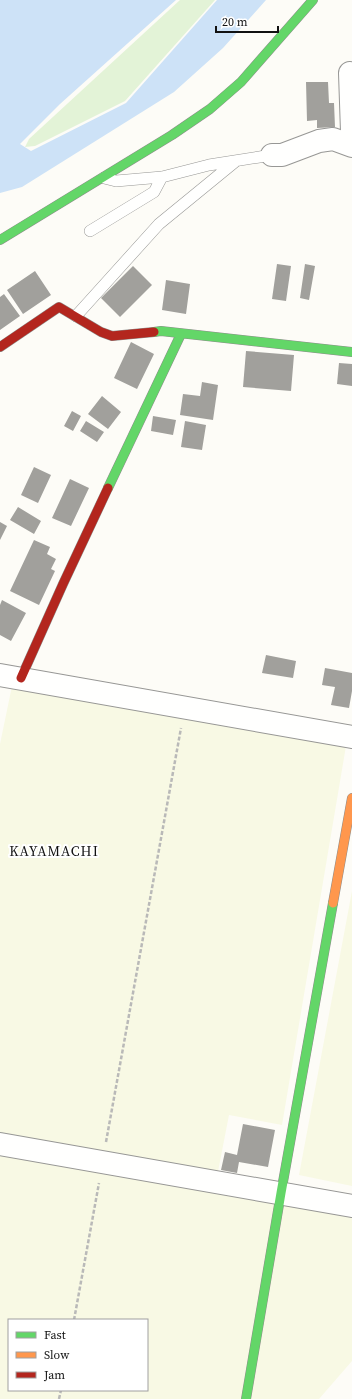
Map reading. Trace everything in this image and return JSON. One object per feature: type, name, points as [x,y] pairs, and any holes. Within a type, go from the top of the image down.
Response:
[{"type":"street","points":[[0,240],[172,135],[210,109],[240,82],[313,0]]},
{"type":"street","points":[[350,73],[352,132]]},
{"type":"street","points":[[272,154],[282,156],[319,141],[333,139],[352,146]]},
{"type":"street","points":[[0,347],[59,307],[101,332],[112,336],[161,331],[352,352]]},
{"type":"street","points":[[22,678],[63,584],[181,334]]},
{"type":"street","points":[[0,675],[352,737]]},
{"type":"street","points":[[246,1399],[281,1193],[352,798]]},
{"type":"street","points":[[0,1144],[352,1206]]},
{"type":"lane","points":[[102,178],[116,181],[162,177],[209,165],[272,154]]},
{"type":"lane","points":[[76,316],[160,224],[236,161]]},
{"type":"lane","points":[[90,231],[154,192],[162,177]]},
{"type":"path","points":[[74,1319],[184,707]]},
{"type":"green space","points":[[180,0],[215,0],[125,101],[35,146],[25,147],[29,139]]},
{"type":"green space","points":[[12,686],[346,746],[282,1125],[229,1115],[215,1187],[352,1210],[352,1361],[319,1399],[0,1399],[0,744]]},
{"type":"green space","points":[[352,891],[352,1186],[299,1175]]},
{"type":"water","points":[[0,0],[176,0],[60,104],[20,144],[31,151],[126,103],[217,0],[266,0],[223,48],[174,92],[22,187],[0,193]]},
{"type":"building","points":[[306,82],[328,82],[329,103],[334,103],[335,127],[317,128],[317,120],[307,121]]},
{"type":"building","points":[[277,264],[291,266],[286,301],[272,299]]},
{"type":"building","points":[[305,264],[315,266],[309,300],[300,298]]},
{"type":"building","points":[[133,266],[152,285],[120,317],[101,298]]},
{"type":"building","points":[[35,271],[51,295],[23,314],[7,290]]},
{"type":"building","points":[[166,280],[190,284],[186,314],[162,310]]},
{"type":"building","points":[[4,294],[20,316],[0,330],[0,297]]},
{"type":"building","points":[[131,342],[154,354],[137,389],[114,378]]},
{"type":"building","points":[[246,351],[294,355],[291,391],[243,387]]},
{"type":"building","points":[[339,363],[352,364],[352,386],[337,384]]},
{"type":"building","points":[[202,382],[218,385],[213,420],[180,415],[183,394],[200,396]]},
{"type":"building","points":[[102,396],[121,412],[108,429],[88,414]]},
{"type":"building","points":[[72,411],[81,416],[73,431],[64,426]]},
{"type":"building","points":[[153,416],[176,420],[173,435],[151,431]]},
{"type":"building","points":[[86,421],[104,432],[97,442],[80,431]]},
{"type":"building","points":[[185,421],[206,425],[202,450],[181,447]]},
{"type":"building","points":[[34,467],[51,475],[38,503],[21,495]]},
{"type":"building","points":[[70,479],[89,488],[71,526],[52,518]]},
{"type":"building","points":[[18,507],[41,521],[34,534],[10,520]]},
{"type":"building","points":[[0,522],[7,526],[0,540]]},
{"type":"building","points":[[34,540],[50,547],[47,554],[56,559],[51,569],[55,571],[39,605],[10,591]]},
{"type":"building","points":[[2,600],[26,613],[11,641],[0,635],[0,605]]},
{"type":"building","points":[[266,655],[296,661],[293,678],[262,673]]},
{"type":"building","points":[[325,668],[352,673],[352,691],[349,708],[331,705],[335,687],[322,685]]},
{"type":"building","points":[[243,1124],[275,1130],[268,1167],[239,1162],[237,1173],[221,1170],[225,1152],[237,1155]]},
{"type":"traffic: fast","points":[[0,240],[172,135],[210,109],[241,82],[313,0]]},
{"type":"traffic: fast","points":[[154,332],[161,331],[352,352]]},
{"type":"traffic: fast","points":[[108,488],[181,334]]},
{"type":"traffic: fast","points":[[246,1399],[333,903]]},
{"type":"traffic: slow","points":[[333,903],[352,798]]},
{"type":"traffic: jam","points":[[0,347],[59,307],[101,332],[112,336],[154,332]]},
{"type":"traffic: jam","points":[[21,678],[108,488]]},
{"type":"district","name":"KAYAMACHI","points":[[54,851]]}]
